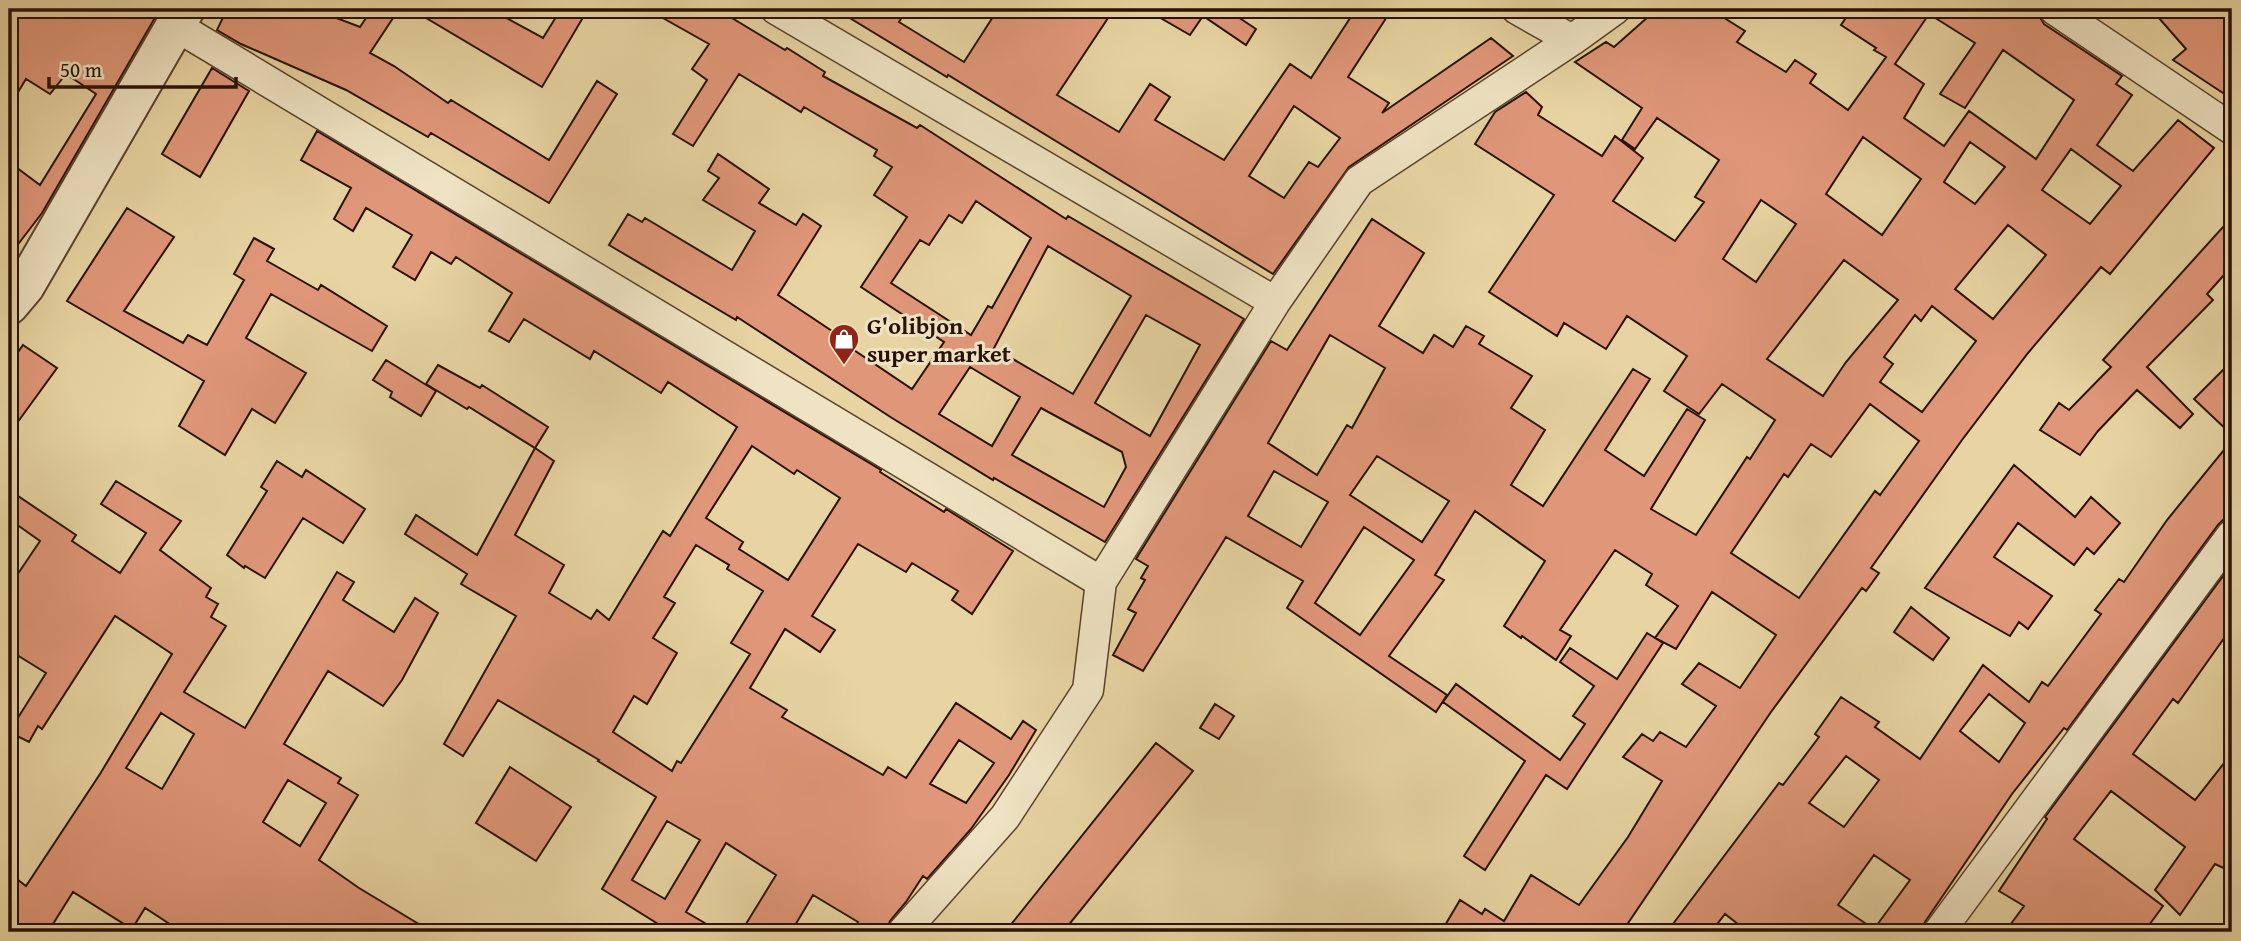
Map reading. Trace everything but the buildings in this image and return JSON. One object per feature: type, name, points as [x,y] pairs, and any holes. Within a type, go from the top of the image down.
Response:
[{"type":"street","points":[[776,9],[1275,302]]},
{"type":"street","points":[[1517,9],[1572,40]]},
{"type":"street","points":[[903,932],[1005,817],[1088,690],[1101,582],[1275,302],[1359,181],[1615,9]]},
{"type":"street","points":[[2054,9],[2232,129]]},
{"type":"street","points":[[9,305],[25,286],[180,17],[1101,582]]},
{"type":"street","points":[[1939,932],[2232,535]]},
{"type":"place","name":"G'olibjon super market","points":[[844,366]]}]
